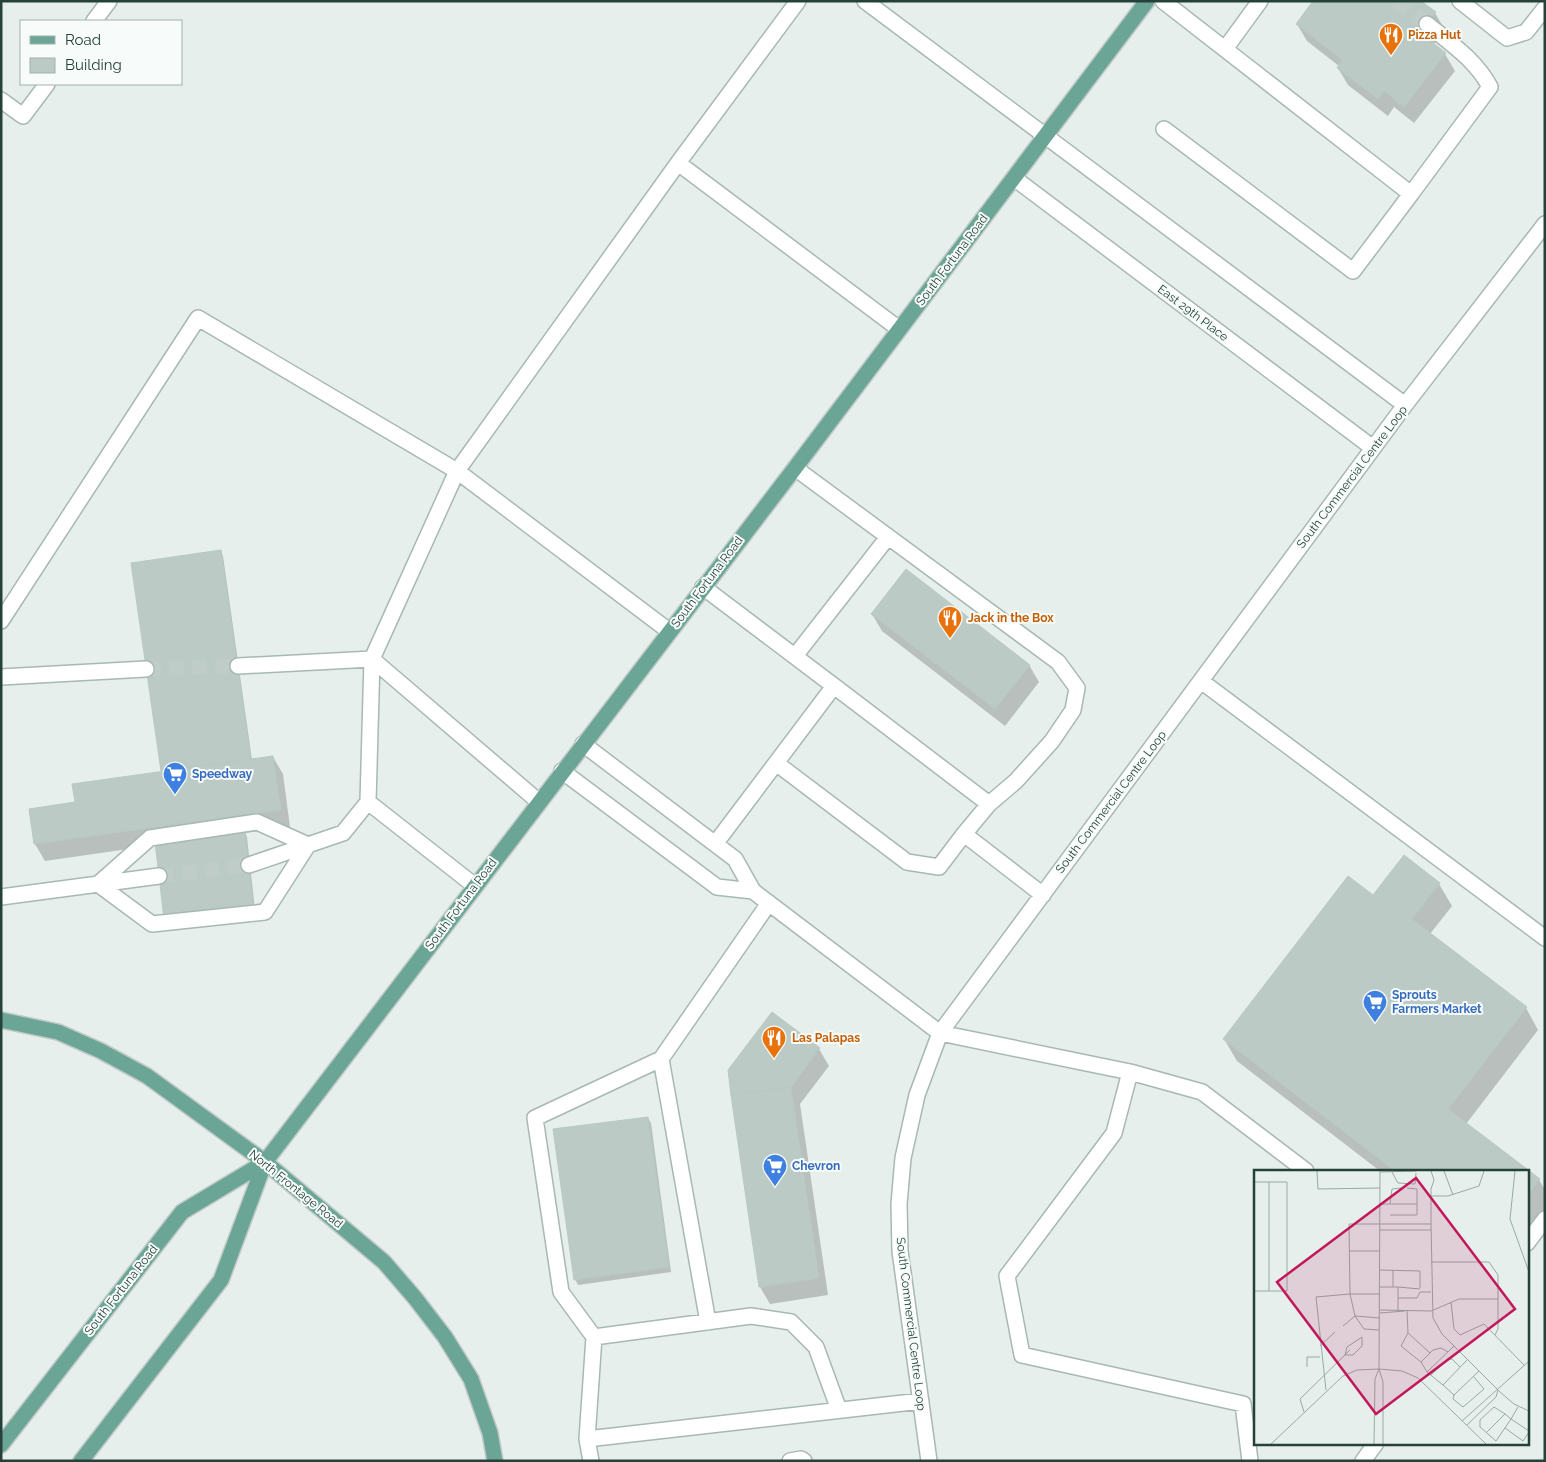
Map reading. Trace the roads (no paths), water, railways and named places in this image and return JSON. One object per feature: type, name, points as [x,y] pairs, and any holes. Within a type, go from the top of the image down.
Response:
[{"type":"main road","name":"South Fortuna Road","points":[[82,1461],[221,1280],[265,1162],[795,468],[1147,1]]},
{"type":"main road","name":"North Frontage Road","points":[[1,1020],[58,1032],[101,1051],[139,1072],[265,1162],[384,1262],[445,1337],[471,1380],[490,1433],[495,1461]]},
{"type":"main road","name":"South Fortuna Road","points":[[1,1445],[182,1212],[265,1162]]},
{"type":"street","points":[[95,20],[109,1]]},
{"type":"street","points":[[249,865],[343,833],[368,802],[372,659],[457,472],[678,163],[798,1]]},
{"type":"street","points":[[865,1],[1405,405]]},
{"type":"street","points":[[1163,1],[1411,194]]},
{"type":"street","points":[[1225,49],[1260,1]]},
{"type":"street","points":[[1460,1],[1507,38],[1526,32],[1545,8]]},
{"type":"street","points":[[1164,129],[1353,271],[1490,87],[1484,74],[1476,64],[1427,24]]},
{"type":"street","points":[[1,100],[22,116],[46,85]]},
{"type":"street","points":[[678,163],[899,329]]},
{"type":"street","name":"East 29th Place","points":[[1014,178],[1373,448]]},
{"type":"street","name":"South Commercial Centre Loop","points":[[929,1461],[900,1251],[899,1204],[903,1158],[917,1095],[940,1033],[1405,405],[1545,224]]},
{"type":"street","points":[[1,621],[198,318],[457,472],[669,632]]},
{"type":"street","points":[[776,763],[907,862],[939,867],[989,804],[1016,782],[1052,741],[1073,710],[1077,688],[1058,662],[795,468]]},
{"type":"street","points":[[795,656],[888,537]]},
{"type":"street","points":[[703,587],[989,804]]},
{"type":"street","points":[[238,666],[372,659],[539,802]]},
{"type":"street","points":[[1,677],[146,669]]},
{"type":"street","points":[[1201,680],[1545,938]]},
{"type":"street","points":[[715,844],[834,686]]},
{"type":"street","points":[[583,744],[735,859],[753,891],[940,1033],[1130,1072],[1202,1092],[1305,1170]]},
{"type":"street","points":[[562,771],[717,887],[753,891]]},
{"type":"street","points":[[368,802],[475,886]]},
{"type":"street","points":[[98,884],[150,838],[257,822],[308,845]]},
{"type":"street","points":[[964,834],[1043,895]]},
{"type":"street","points":[[98,884],[152,924],[265,912],[308,845]]},
{"type":"street","points":[[1,896],[159,876]]},
{"type":"street","points":[[591,1461],[588,1439],[594,1337],[561,1292],[535,1118],[661,1059],[769,903]]},
{"type":"street","points":[[661,1059],[708,1322]]},
{"type":"street","points":[[1130,1072],[1114,1133],[1007,1276],[1022,1355],[1243,1404],[1250,1461]]},
{"type":"street","points":[[1528,1242],[1545,1218]]},
{"type":"street","points":[[594,1337],[751,1316],[790,1322],[816,1347],[839,1410]]},
{"type":"street","points":[[588,1439],[921,1401]]},
{"type":"street","points":[[1363,1461],[1375,1444]]},
{"type":"street","points":[[790,1461],[801,1459],[804,1461]]},
{"type":"tunnel","points":[[1396,1],[1427,24]]},
{"type":"tunnel","points":[[146,669],[238,666]]},
{"type":"tunnel","points":[[159,876],[249,865]]},
{"type":"place","name":"Pizza Hut","points":[[1391,56]]},
{"type":"place","name":"Jack in the Box","points":[[950,639]]},
{"type":"place","name":"Speedway","points":[[175,795]]},
{"type":"place","name":"Sprouts Farmers Market","points":[[1375,1023]]},
{"type":"place","name":"Las Palapas","points":[[774,1059]]},
{"type":"place","name":"Chevron","points":[[775,1187]]}]
